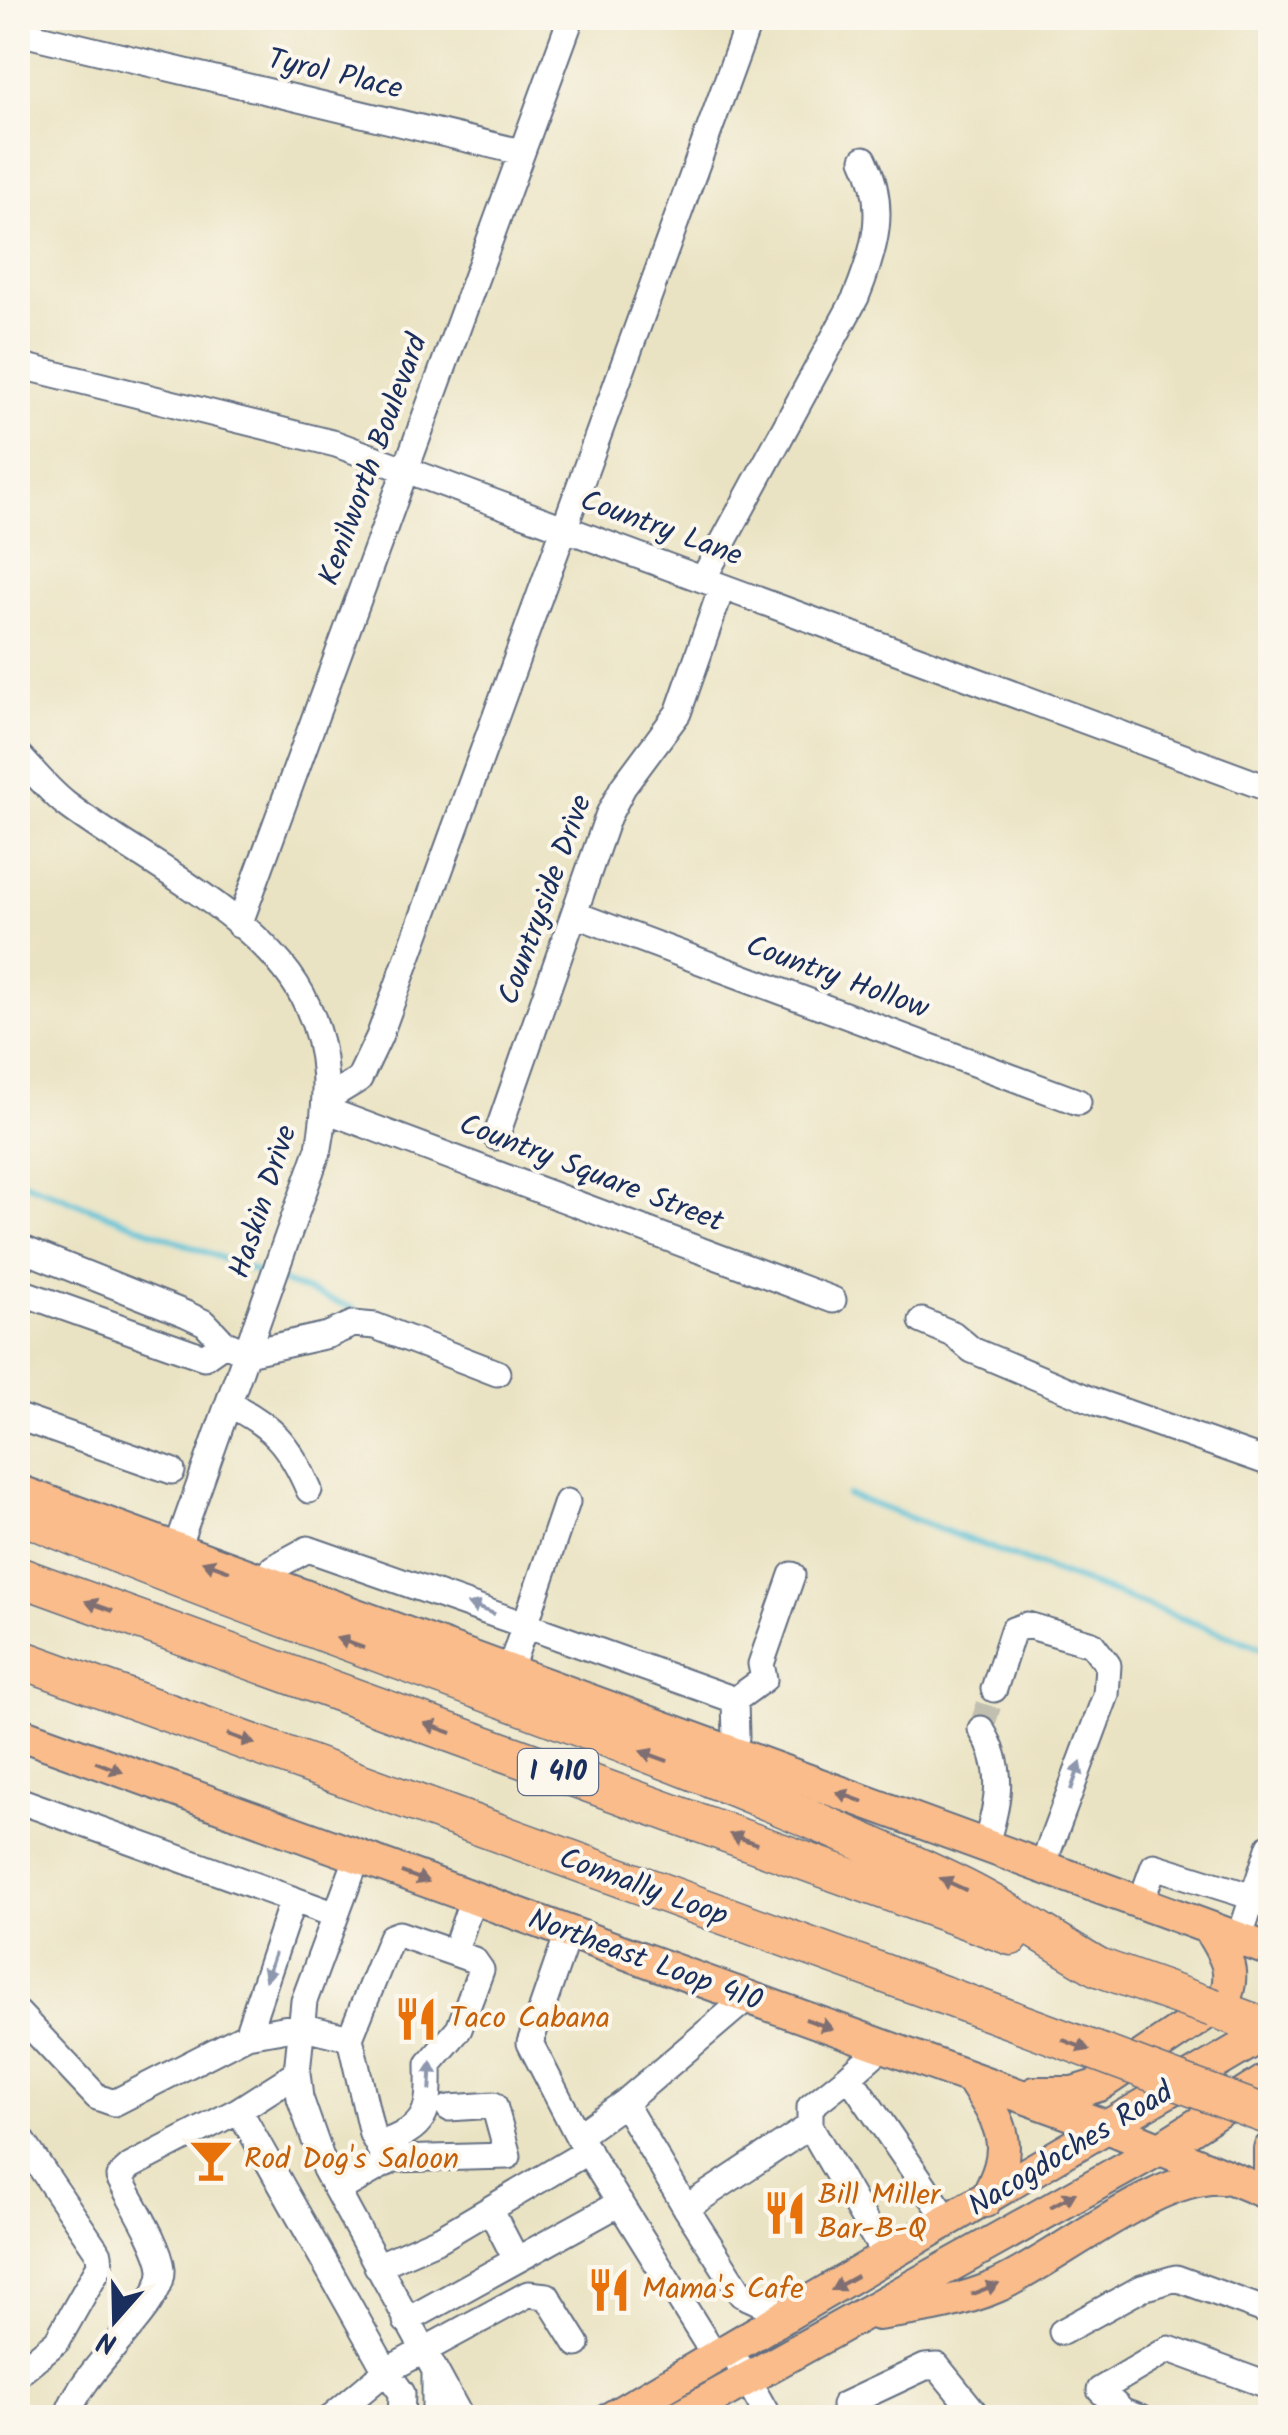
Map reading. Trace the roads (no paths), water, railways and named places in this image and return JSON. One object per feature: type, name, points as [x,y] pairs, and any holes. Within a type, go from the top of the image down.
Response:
[{"type":"highway","points":[[18,1513],[139,1564],[808,1818],[964,1889],[1098,1967]]},
{"type":"highway","name":"I 410","points":[[18,1576],[1270,2030]]},
{"type":"highway","name":"Connally Loop","points":[[18,1658],[1270,2116]]},
{"type":"highway","points":[[1151,2074],[1270,2131]]},
{"type":"main road","points":[[18,1492],[1240,1940],[1228,1958],[1232,1983],[1223,2002],[1099,2085],[1074,2092],[1010,2092]]},
{"type":"main road","name":"Northeast Loop 410","points":[[18,1733],[1110,2128],[1270,2194]]},
{"type":"main road","name":"Nacogdoches Road","points":[[611,2418],[1110,2128],[1270,2030]]},
{"type":"main road","name":"Nacogdoches Road","points":[[678,2418],[1162,2148],[1270,2078]]},
{"type":"main road","points":[[973,2080],[1000,2124],[1005,2146],[1003,2168],[985,2201]]},
{"type":"main road","points":[[1270,2149],[1270,2171]]},
{"type":"main road","points":[[856,2316],[942,2304],[997,2286],[1178,2184],[1192,2178],[1232,2179]]},
{"type":"street","name":"Kenilworth Boulevard","points":[[239,926],[571,18]]},
{"type":"street","points":[[326,1104],[359,1079],[379,1038],[750,18]]},
{"type":"street","name":"Tyrol Place","points":[[18,32],[521,152]]},
{"type":"street","name":"Countryside Drive","points":[[496,1137],[616,801],[678,713],[712,583],[856,297],[872,256],[878,203],[875,181],[864,159]]},
{"type":"street","name":"Country Lane","points":[[18,365],[336,444],[1270,789]]},
{"type":"street","name":"Haskin Drive","points":[[18,755],[64,802],[239,926],[280,964],[308,1005],[324,1059],[326,1104],[320,1148],[266,1303],[235,1348],[229,1404],[176,1551]]},
{"type":"street","name":"Country Hollow","points":[[574,914],[1078,1102]]},
{"type":"street","name":"Country Square Street","points":[[326,1104],[833,1300]]},
{"type":"street","points":[[18,1248],[186,1314],[235,1348]]},
{"type":"street","points":[[18,1291],[204,1357],[364,1325],[497,1372]]},
{"type":"street","points":[[922,1322],[953,1334],[972,1350],[1096,1402],[1270,1463]]},
{"type":"street","points":[[229,1404],[267,1423],[296,1460],[309,1490]]},
{"type":"street","points":[[18,1417],[172,1471]]},
{"type":"street","points":[[509,1672],[566,1502]]},
{"type":"street","points":[[266,1584],[273,1568],[308,1549],[735,1700]]},
{"type":"street","points":[[735,1700],[764,1679],[761,1664],[792,1575]]},
{"type":"street","points":[[994,1690],[1013,1630],[1027,1624],[1092,1644],[1108,1664],[1106,1695],[1042,1867]]},
{"type":"street","points":[[731,1753],[736,1737],[735,1700]]},
{"type":"street","points":[[982,1729],[995,1748],[999,1772],[986,1846]]},
{"type":"street","points":[[18,1800],[336,1915]]},
{"type":"street","points":[[1240,1940],[1262,1895],[1270,1850]]},
{"type":"street","points":[[358,1856],[304,2001],[298,2073],[306,2122],[336,2191],[461,2418]]},
{"type":"street","points":[[1140,1904],[1154,1866],[1262,1895]]},
{"type":"street","points":[[454,1953],[473,1898]]},
{"type":"street","points":[[248,2035],[293,1899]]},
{"type":"street","points":[[568,1932],[530,2043],[583,2144],[620,2204],[723,2354],[748,2379],[769,2418]]},
{"type":"street","points":[[336,2191],[407,2134],[425,2116],[430,2101],[428,2064],[459,2030],[480,1970],[474,1960],[399,1934],[391,1937],[350,2038],[382,2154]]},
{"type":"street","points":[[377,2266],[440,2238],[490,2209],[583,2144],[624,2102],[747,1998]]},
{"type":"street","points":[[18,2013],[96,2098],[114,2103],[248,2035],[300,2026],[350,2038]]},
{"type":"street","points":[[882,2047],[810,2107],[810,2126],[887,2259]]},
{"type":"street","points":[[67,2418],[96,2367],[158,2289],[162,2268],[119,2177],[130,2166],[239,2110],[298,2073]]},
{"type":"street","points":[[850,2076],[949,2222]]},
{"type":"street","points":[[624,2102],[741,2294],[787,2315]]},
{"type":"street","points":[[382,2154],[508,2156],[494,2105],[449,2108]]},
{"type":"street","points":[[239,2110],[386,2372],[402,2393],[401,2418]]},
{"type":"street","points":[[686,2208],[810,2126]]},
{"type":"street","points":[[18,2134],[99,2254],[100,2265],[57,2341],[18,2373]]},
{"type":"street","points":[[406,2321],[620,2204]]},
{"type":"street","points":[[490,2209],[516,2259]]},
{"type":"street","points":[[1062,2332],[1142,2288],[1176,2278],[1270,2312]]},
{"type":"street","points":[[339,2415],[386,2372],[429,2363],[528,2294],[547,2296],[577,2344]]},
{"type":"street","points":[[1140,2418],[1123,2412],[1100,2390],[1169,2348],[1270,2386]]},
{"type":"street","points":[[429,2363],[435,2418]]},
{"type":"street","points":[[844,2418],[844,2405],[925,2367],[936,2366],[979,2418]]},
{"type":"waterway","points":[[18,1180],[265,1275]]},
{"type":"waterway","points":[[276,1279],[355,1309]]},
{"type":"waterway","points":[[848,1495],[1270,1651]]},
{"type":"tunnel","points":[[981,1729],[994,1689]]},
{"type":"place","name":"Taco Cabana","points":[[416,2019]]},
{"type":"place","name":"Rod Dog's Saloon","points":[[211,2160]]},
{"type":"place","name":"Bill Miller Bar-B-Q","points":[[785,2213]]},
{"type":"place","name":"Mama's Cafe","points":[[609,2290]]}]
